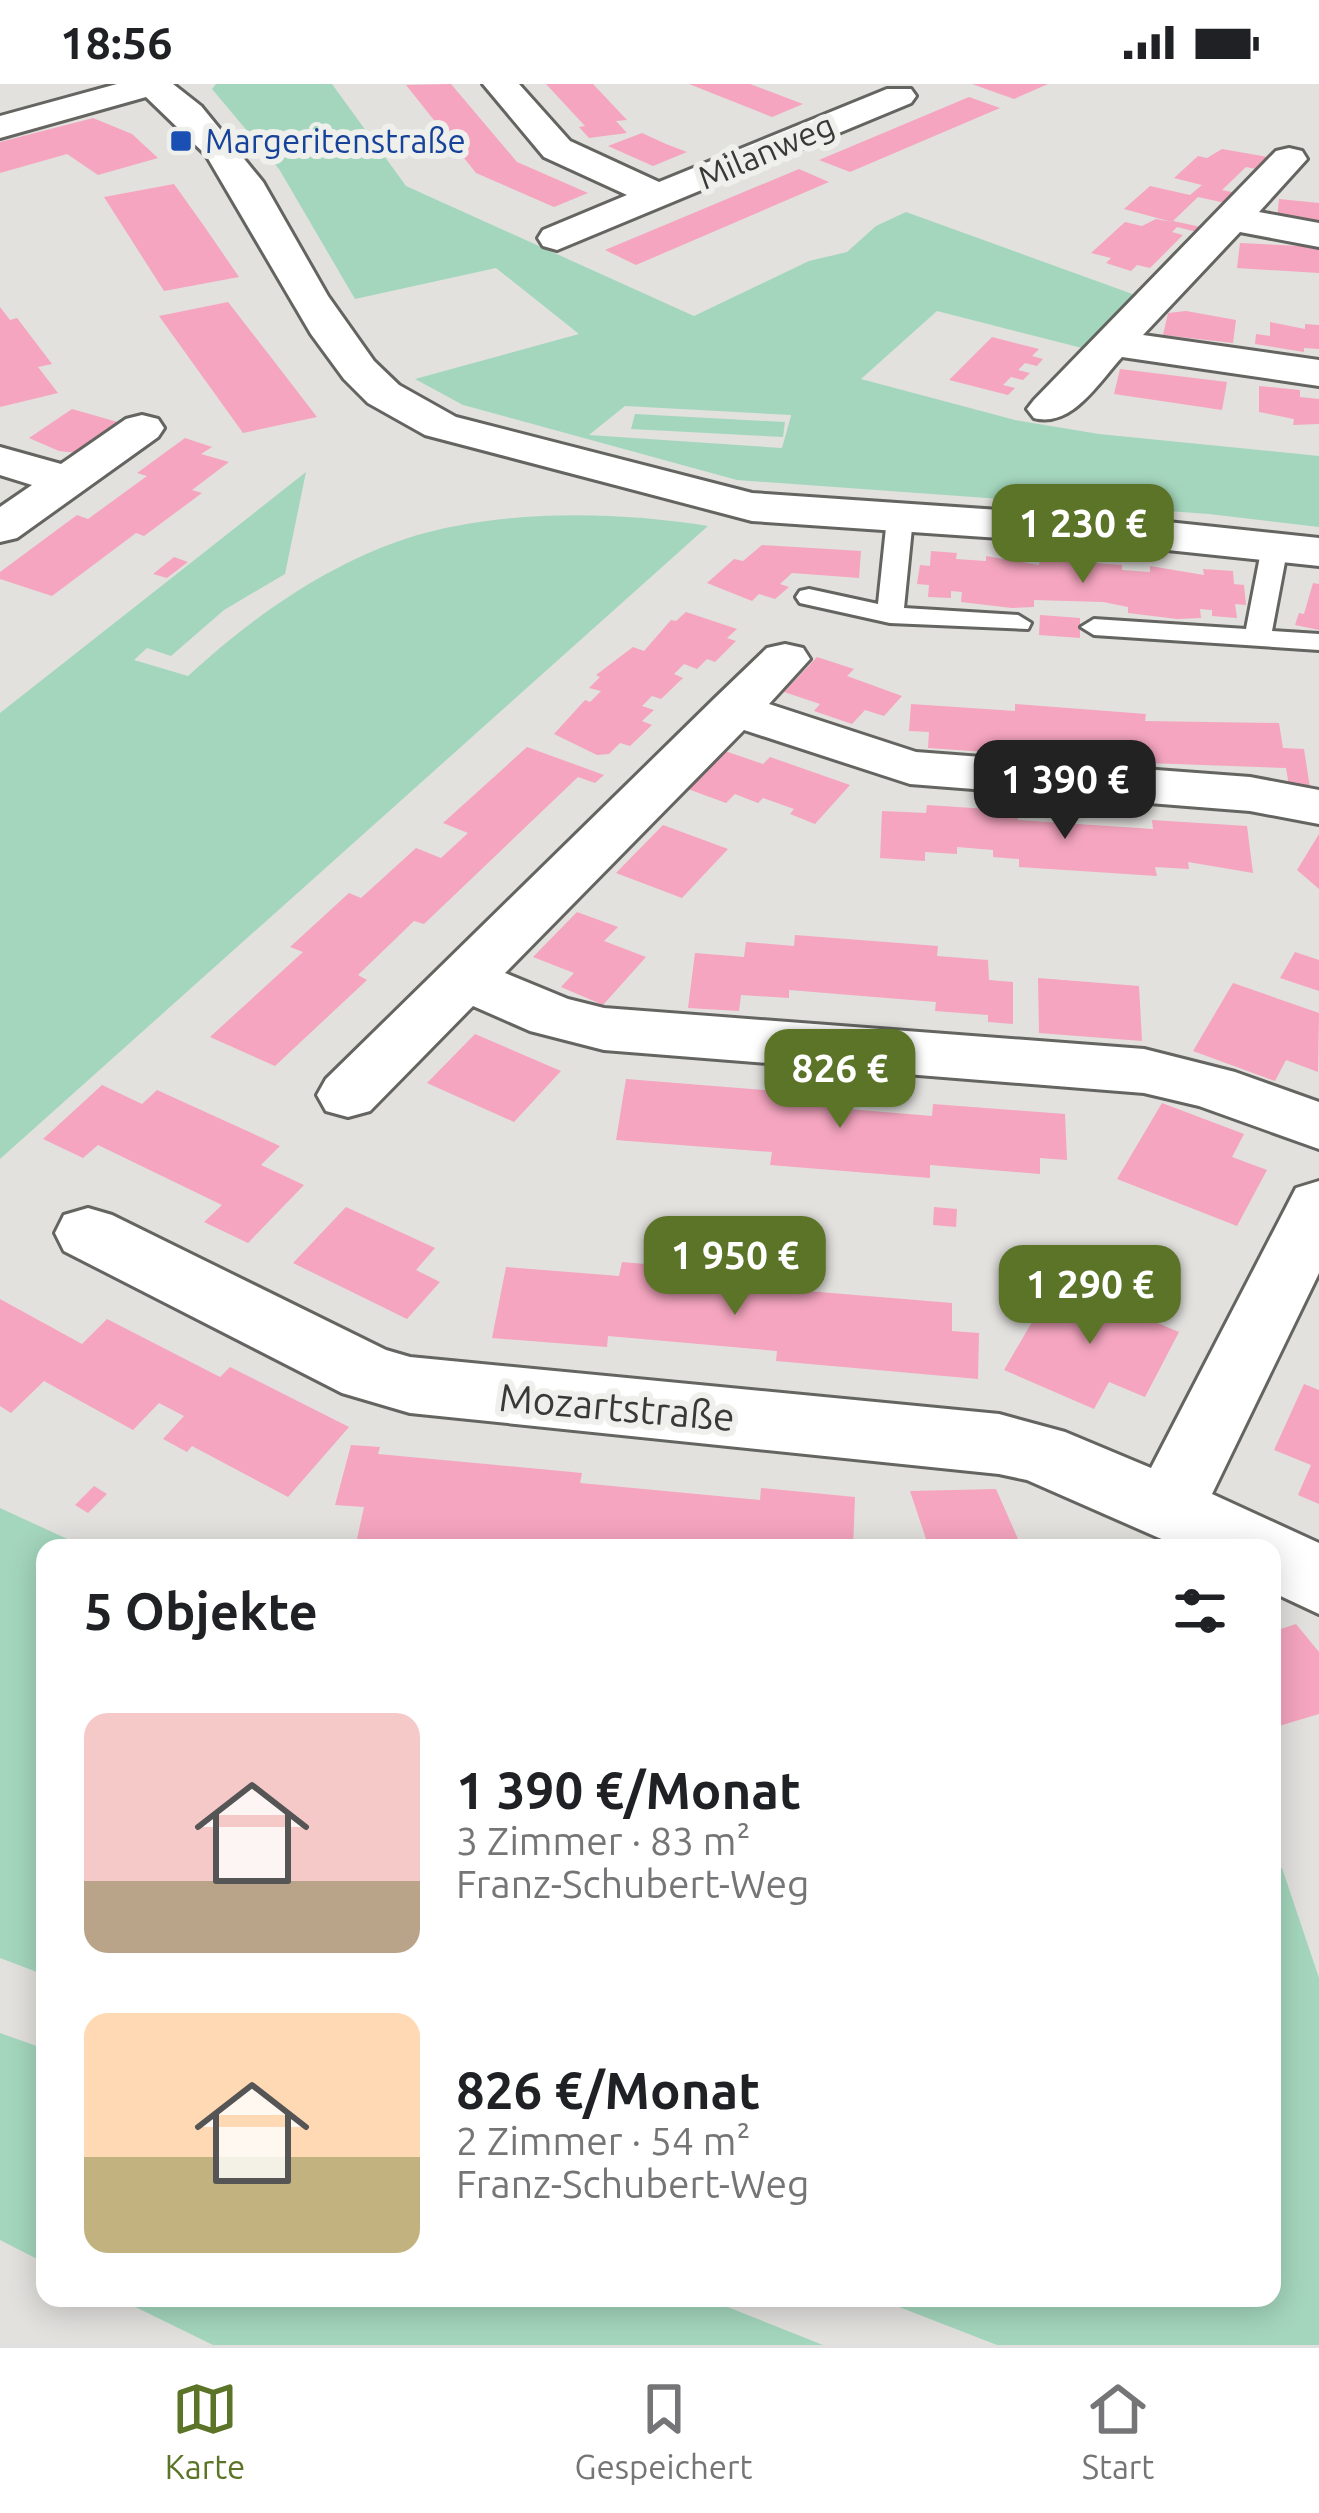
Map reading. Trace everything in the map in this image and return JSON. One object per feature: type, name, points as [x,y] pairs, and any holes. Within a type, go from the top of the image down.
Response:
[{"type":"street","points":[[0,127],[153,84],[211,135],[245,178],[316,308],[360,371],[423,418],[490,443],[603,467],[698,497],[783,511],[1319,552]]},
{"type":"street","name":"Milanweg","points":[[500,84],[557,149],[659,196]]},
{"type":"street","name":"Milanweg","points":[[557,238],[886,101],[832,92]]},
{"type":"street","points":[[1049,410],[1289,159]]},
{"type":"street","points":[[1232,219],[1319,236]]},
{"type":"street","points":[[1112,343],[1319,373]]},
{"type":"street","points":[[0,528],[142,428]]},
{"type":"street","points":[[0,460],[67,481]]},
{"type":"street","points":[[348,1095],[785,659]]},
{"type":"street","points":[[733,709],[910,768],[1250,794],[1319,808]]},
{"type":"street","points":[[465,979],[551,1016],[604,1029],[1144,1070],[1213,1088],[1319,1126]]},
{"type":"street","points":[[1169,1505],[1319,1204]]},
{"type":"street","name":"Mozartstraße","points":[[88,1233],[367,1373],[410,1385],[999,1444],[1039,1454],[1169,1505],[1241,1539]]},
{"type":"street","points":[[1281,1559],[1319,1580]]},
{"type":"lane","points":[[890,615],[900,518]]},
{"type":"lane","points":[[1258,635],[1275,546]]},
{"type":"lane","points":[[809,597],[890,615],[1018,623]]},
{"type":"lane","points":[[1094,627],[1319,642]]},
{"type":"green space","points":[[216,84],[332,84],[406,186],[694,316],[809,261],[847,252],[876,226],[906,212],[1138,296],[1086,349],[937,311],[861,379],[1015,420],[1099,434],[1319,456],[1319,527],[1209,514],[737,480],[463,405],[415,379],[579,334],[496,268],[355,299],[279,169],[212,89]],"holes":[[[625,406],[791,415],[782,448],[589,435]]]},
{"type":"green space","points":[[635,414],[785,422],[783,437],[631,429]]},
{"type":"green space","points":[[306,472],[285,574],[224,610],[171,656],[147,648],[134,660],[188,676],[237,634],[317,579],[375,550],[441,529],[556,516],[634,517],[708,526],[0,1159],[0,713]]},
{"type":"green space","points":[[0,1508],[67,1539],[36,1539],[36,1972],[0,1958]]},
{"type":"green space","points":[[1282,1868],[1319,1978],[1319,2345],[997,2345],[899,2307],[1281,2307]]},
{"type":"green space","points":[[0,2033],[36,2046],[36,2258],[0,2240]]},
{"type":"green space","points":[[135,2307],[728,2307],[823,2345],[213,2345]]},
{"type":"building","points":[[451,84],[517,162],[588,193],[554,207],[476,173],[406,85]]},
{"type":"building","points":[[546,84],[593,84],[627,120],[616,121],[627,133],[589,138],[579,127],[585,126]]},
{"type":"building","points":[[689,84],[750,84],[803,104],[772,117]]},
{"type":"building","points":[[972,84],[1048,84],[1014,99]]},
{"type":"building","points":[[969,97],[1000,108],[850,172],[819,160]]},
{"type":"building","points":[[93,118],[132,134],[158,158],[98,175],[67,154],[0,173],[0,142]]},
{"type":"building","points":[[642,133],[687,152],[653,166],[608,146]]},
{"type":"building","points":[[1222,149],[1268,157],[1256,169],[1246,167],[1222,190],[1241,194],[1230,204],[1198,197],[1173,221],[1206,228],[1201,233],[1177,227],[1172,232],[1183,235],[1150,268],[1137,265],[1131,271],[1106,263],[1111,258],[1091,253],[1125,222],[1142,226],[1156,219],[1172,222],[1124,209],[1150,186],[1190,195],[1202,185],[1174,178],[1198,156],[1207,158]]},
{"type":"building","points":[[799,169],[829,182],[636,265],[605,250]]},
{"type":"building","points":[[174,184],[239,277],[164,291],[104,197]]},
{"type":"building","points":[[1279,199],[1319,203],[1319,223],[1277,219]]},
{"type":"building","points":[[1240,243],[1319,247],[1319,273],[1237,268]]},
{"type":"building","points":[[228,302],[317,417],[243,433],[159,316]]},
{"type":"building","points":[[0,307],[10,320],[17,318],[52,364],[38,367],[58,393],[0,407]]},
{"type":"building","points":[[1186,311],[1236,320],[1233,343],[1163,335],[1168,313]]},
{"type":"building","points":[[1270,322],[1305,329],[1305,324],[1319,325],[1319,349],[1304,348],[1304,352],[1255,344],[1256,334],[1270,336]]},
{"type":"building","points":[[992,337],[1039,349],[1032,356],[1043,359],[1037,366],[1025,363],[1018,370],[1030,373],[1023,380],[1011,377],[1003,385],[1015,388],[1008,395],[949,380]]},
{"type":"building","points":[[1120,369],[1227,382],[1222,410],[1114,394]]},
{"type":"building","points":[[1259,386],[1300,390],[1300,397],[1319,399],[1319,424],[1293,425],[1294,419],[1259,412]]},
{"type":"building","points":[[72,409],[121,423],[78,453],[59,451],[29,438]]},
{"type":"building","points":[[185,438],[212,447],[201,454],[229,462],[192,490],[202,493],[144,536],[136,533],[52,596],[0,579],[0,572],[77,515],[88,519],[147,476],[137,473]]},
{"type":"building","points":[[762,545],[861,551],[859,578],[792,573],[780,584],[789,587],[775,599],[759,594],[752,601],[707,583],[734,559],[743,561]]},
{"type":"building","points":[[931,551],[957,553],[956,559],[986,561],[986,556],[1039,565],[1040,559],[1122,565],[1122,570],[1150,572],[1150,566],[1204,575],[1203,569],[1233,571],[1234,584],[1244,585],[1246,605],[1235,604],[1237,618],[1212,616],[1212,610],[1200,609],[1201,618],[1177,619],[1128,613],[1128,607],[1103,602],[1034,600],[1034,607],[1012,608],[961,602],[962,592],[951,591],[951,598],[928,597],[929,585],[917,584],[920,565],[930,566]]},
{"type":"building","points":[[174,557],[188,562],[167,578],[153,574]]},
{"type":"building","points":[[1313,583],[1319,584],[1319,630],[1295,625],[1299,613],[1304,614]]},
{"type":"building","points":[[686,612],[737,629],[727,638],[736,641],[715,662],[707,659],[697,669],[684,664],[674,674],[683,678],[661,699],[652,696],[642,706],[654,710],[642,721],[652,725],[630,746],[620,743],[609,754],[597,755],[554,734],[585,700],[590,702],[601,691],[589,688],[600,677],[596,675],[633,647],[644,651],[671,620]]},
{"type":"building","points":[[1040,615],[1080,618],[1080,638],[1039,635]]},
{"type":"building","points":[[817,657],[854,669],[847,676],[902,696],[884,716],[865,710],[852,724],[814,711],[820,704],[784,692]]},
{"type":"building","points":[[911,704],[1015,711],[1015,704],[1146,714],[1145,721],[1279,723],[1283,748],[1304,749],[1310,788],[1289,786],[1286,768],[1148,763],[1148,756],[1015,746],[1015,754],[928,748],[929,732],[909,731]]},
{"type":"building","points":[[527,747],[604,775],[595,783],[578,777],[424,924],[414,921],[358,975],[367,980],[275,1066],[210,1037],[303,952],[290,947],[349,893],[361,898],[416,848],[441,858],[468,833],[443,823]]},
{"type":"building","points":[[725,751],[763,764],[770,757],[850,785],[815,824],[790,814],[794,809],[763,798],[758,803],[735,794],[726,803],[688,789]]},
{"type":"building","points":[[927,805],[1018,811],[1018,820],[1153,829],[1152,820],[1247,826],[1253,873],[1188,862],[1189,869],[1155,867],[1157,876],[1019,867],[1019,859],[993,857],[993,850],[957,847],[957,854],[925,852],[925,861],[880,858],[882,811],[926,813]]},
{"type":"building","points":[[663,825],[728,849],[682,898],[616,873]]},
{"type":"building","points":[[1319,834],[1319,889],[1297,870]]},
{"type":"building","points":[[577,912],[618,927],[604,941],[646,957],[603,1005],[561,987],[574,973],[533,957]]},
{"type":"building","points":[[795,935],[938,946],[937,956],[988,960],[989,980],[1013,982],[1013,1024],[988,1022],[988,1015],[935,1011],[936,1002],[789,990],[789,998],[741,995],[739,1011],[688,1008],[695,953],[744,957],[746,942],[794,946]]},
{"type":"building","points":[[1295,952],[1319,960],[1319,991],[1280,978]]},
{"type":"building","points":[[1038,978],[1139,986],[1142,1041],[1039,1033]]},
{"type":"building","points":[[1233,983],[1319,1013],[1318,1072],[1286,1060],[1275,1081],[1193,1051]]},
{"type":"building","points":[[475,1034],[561,1071],[514,1122],[427,1083]]},
{"type":"building","points":[[626,1079],[778,1091],[776,1103],[932,1116],[933,1104],[1065,1114],[1067,1160],[1040,1158],[1040,1174],[930,1165],[930,1178],[770,1165],[772,1152],[616,1140]]},
{"type":"building","points":[[102,1085],[142,1104],[157,1090],[280,1146],[261,1165],[304,1185],[248,1243],[204,1222],[222,1205],[98,1145],[83,1158],[43,1139]]},
{"type":"building","points":[[1162,1103],[1244,1134],[1232,1157],[1267,1170],[1237,1226],[1117,1179]]},
{"type":"building","points":[[346,1207],[435,1248],[416,1270],[440,1282],[407,1319],[293,1263]]},
{"type":"building","points":[[934,1207],[957,1209],[956,1227],[933,1225]]},
{"type":"building","points":[[622,1262],[784,1276],[783,1289],[952,1303],[952,1331],[979,1333],[978,1379],[776,1361],[777,1351],[608,1336],[607,1347],[492,1338],[506,1267],[619,1276]]},
{"type":"building","points":[[1056,1281],[1179,1332],[1145,1397],[1109,1382],[1094,1409],[1004,1370]]},
{"type":"building","points":[[0,1299],[82,1344],[107,1319],[220,1377],[230,1367],[349,1427],[288,1497],[192,1446],[187,1452],[163,1439],[184,1416],[159,1403],[133,1430],[44,1381],[11,1413],[0,1406]]},
{"type":"building","points":[[1304,1384],[1319,1390],[1319,1504],[1298,1495],[1311,1465],[1274,1450]]},
{"type":"building","points":[[351,1445],[380,1447],[378,1454],[582,1473],[580,1483],[760,1500],[761,1488],[855,1497],[853,1539],[357,1539],[364,1507],[335,1505]]},
{"type":"building","points":[[94,1486],[107,1494],[88,1513],[75,1505]]},
{"type":"building","points":[[996,1489],[1018,1539],[926,1539],[910,1491]]},
{"type":"building","points":[[1296,1624],[1319,1652],[1319,1714],[1281,1725],[1281,1629]]},
{"type":"place","name":"Margeritenstraße","points":[[181,141]]}]
